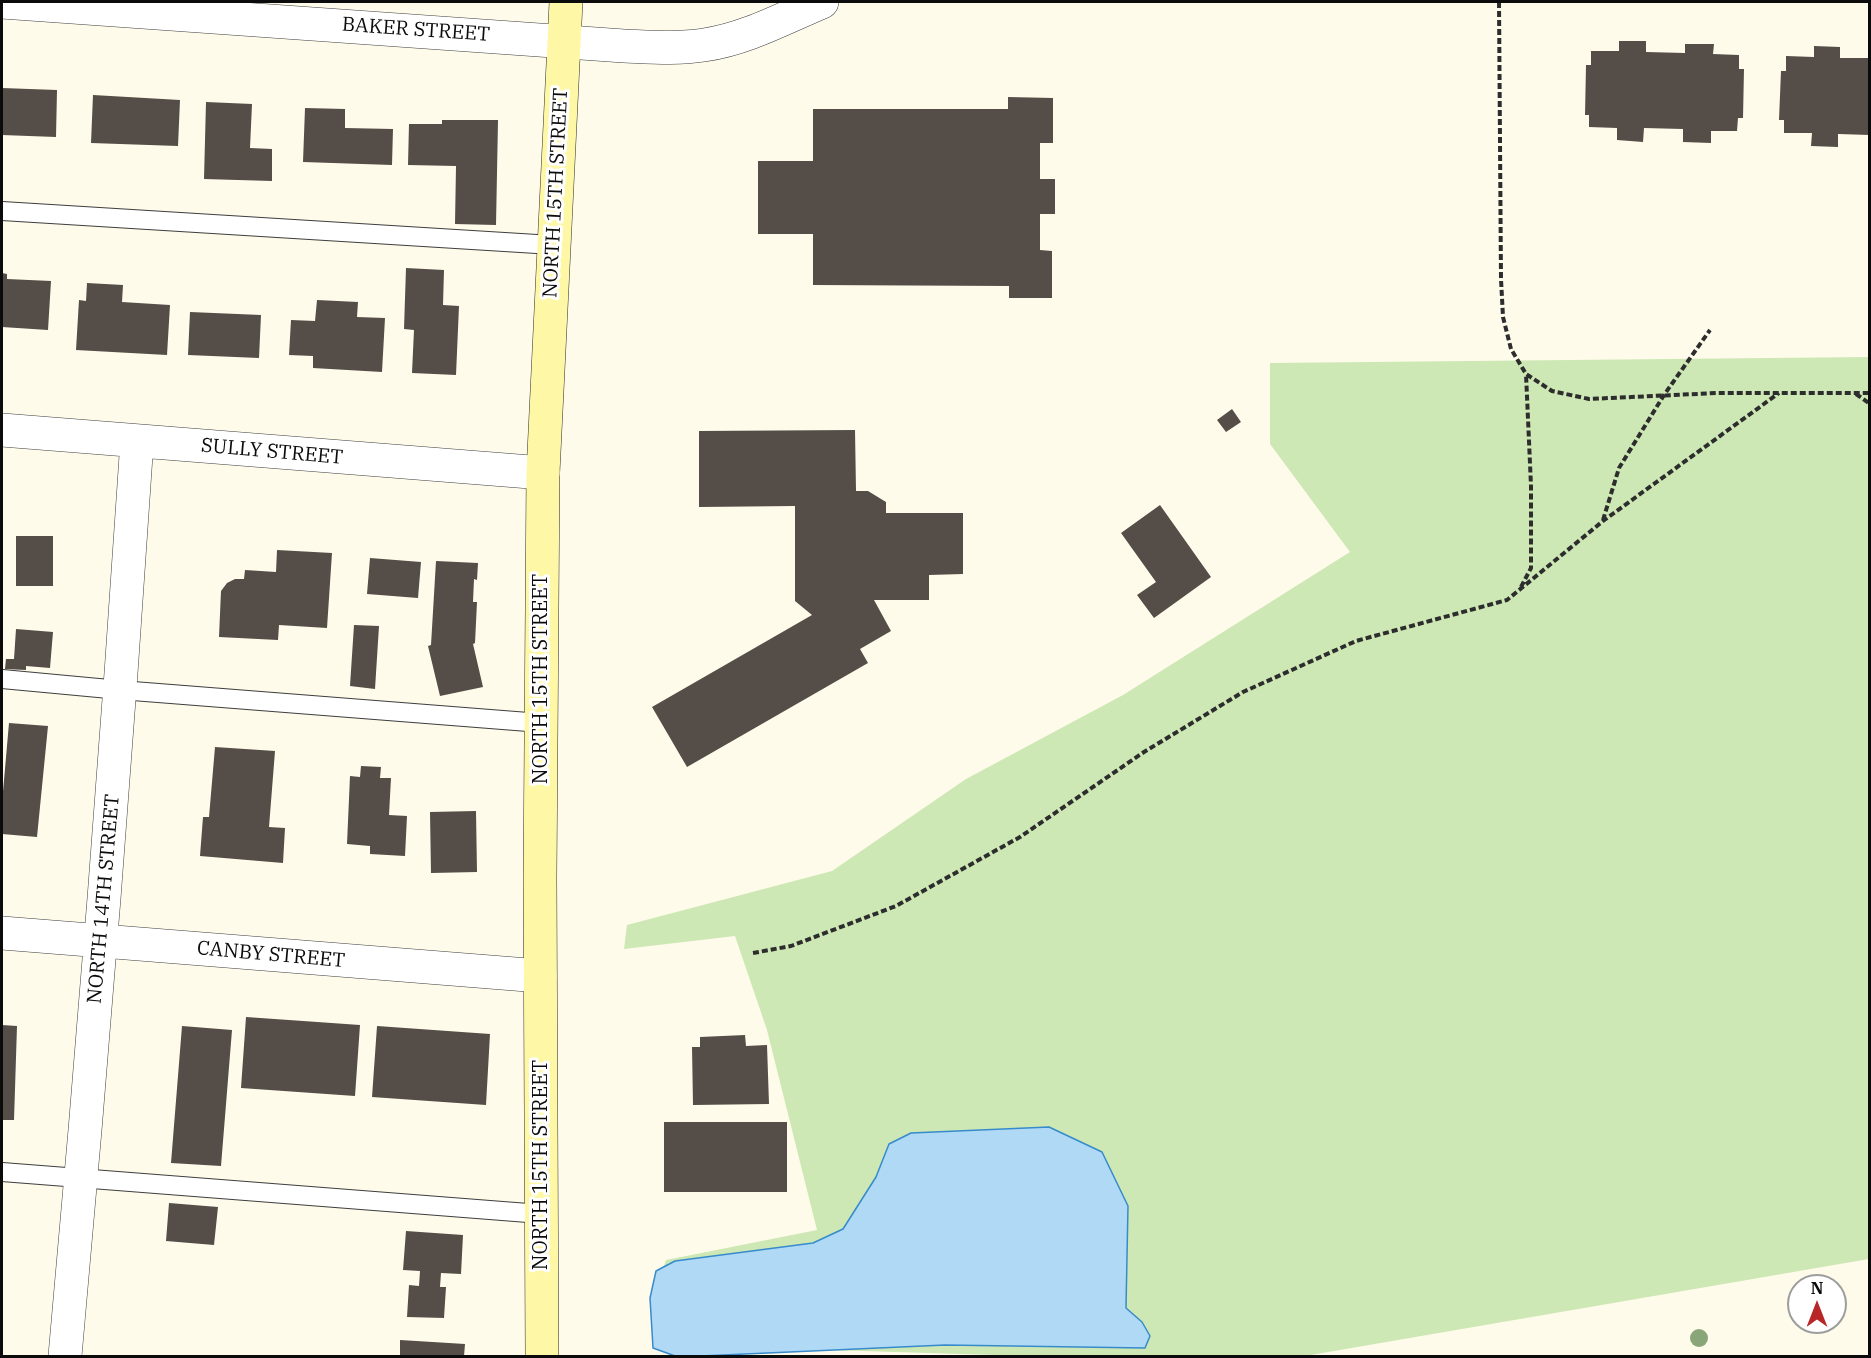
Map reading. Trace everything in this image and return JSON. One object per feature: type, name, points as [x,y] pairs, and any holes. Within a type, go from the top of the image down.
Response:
[{"type":"main road","name":"NORTH 15TH STREET","points":[[542,1356],[540,976],[543,473],[566,2]]},
{"type":"street","name":"BAKER STREET","points":[[2,2],[667,47],[705,45],[753,33],[822,2]]},
{"type":"street","name":"SULLY STREET","points":[[2,430],[543,473]]},
{"type":"street","name":"NORTH 14TH STREET","points":[[65,1356],[101,941],[137,441]]},
{"type":"street","name":"CANBY STREET","points":[[2,933],[540,976]]},
{"type":"lane","points":[[2,211],[553,245]]},
{"type":"lane","points":[[2,679],[541,723]]},
{"type":"lane","points":[[2,1172],[541,1214]]},
{"type":"path","points":[[1499,2],[1500,267],[1503,316],[1511,348],[1526,374],[1551,391],[1589,399],[1664,395],[1869,393]]},
{"type":"path","points":[[1603,521],[1619,468],[1664,395],[1710,330]]},
{"type":"path","points":[[1519,590],[1531,568],[1531,486],[1526,374]]},
{"type":"path","points":[[753,953],[791,946],[896,906],[1020,837],[1144,752],[1243,692],[1356,641],[1507,600],[1603,521],[1779,393]]},
{"type":"path","points":[[1856,393],[1869,404]]},
{"type":"green space","points":[[1869,357],[1869,1259],[1305,1356],[1026,1356],[666,1345],[656,1290],[666,1260],[817,1230],[767,1030],[735,936],[624,949],[627,925],[832,871],[966,779],[1123,695],[1350,552],[1270,444],[1270,363]]},
{"type":"water","points":[[1049,1127],[1102,1152],[1128,1206],[1126,1308],[1142,1322],[1150,1336],[1145,1348],[945,1345],[675,1356],[653,1348],[650,1298],[656,1271],[675,1261],[813,1243],[843,1229],[876,1177],[889,1144],[911,1133]]},
{"type":"building","points":[[1619,41],[1646,41],[1646,52],[1685,53],[1685,44],[1714,44],[1713,54],[1739,55],[1739,69],[1744,69],[1743,118],[1738,118],[1737,131],[1711,131],[1711,143],[1683,142],[1683,129],[1644,128],[1643,142],[1617,140],[1617,128],[1589,127],[1589,115],[1585,115],[1586,65],[1591,65],[1591,51],[1619,51]]},
{"type":"building","points":[[1814,46],[1840,47],[1840,58],[1870,58],[1870,135],[1838,134],[1838,147],[1811,146],[1812,133],[1784,133],[1784,120],[1779,120],[1781,71],[1786,71],[1786,56],[1814,57]]},
{"type":"building","points":[[2,88],[57,90],[56,137],[2,135]]},
{"type":"building","points":[[93,95],[180,100],[178,146],[91,143]]},
{"type":"building","points":[[1008,97],[1053,98],[1053,143],[1040,143],[1040,179],[1055,179],[1055,214],[1040,214],[1040,250],[1052,251],[1052,298],[1009,298],[1009,286],[813,285],[813,234],[758,234],[758,161],[813,161],[813,109],[1008,109]]},
{"type":"building","points":[[206,102],[252,104],[250,148],[272,149],[272,181],[204,179]]},
{"type":"building","points":[[305,108],[345,109],[345,128],[393,129],[392,165],[303,162]]},
{"type":"building","points":[[442,120],[498,120],[496,225],[455,224],[456,166],[408,165],[409,124],[442,124]]},
{"type":"building","points":[[406,268],[444,270],[443,305],[459,306],[456,375],[412,373],[414,330],[404,329]]},
{"type":"building","points":[[2,273],[7,274],[7,279],[51,281],[48,330],[2,327]]},
{"type":"building","points":[[87,283],[123,285],[122,302],[170,305],[167,355],[76,350],[79,300],[86,301]]},
{"type":"building","points":[[317,300],[358,302],[357,317],[385,318],[382,372],[313,368],[313,356],[289,355],[291,320],[315,321]]},
{"type":"building","points":[[190,312],[261,315],[259,358],[188,355]]},
{"type":"building","points":[[1232,409],[1241,422],[1226,432],[1217,420]]},
{"type":"building","points":[[855,430],[856,491],[868,491],[886,502],[886,513],[963,513],[963,574],[929,575],[929,600],[874,600],[891,631],[860,649],[868,663],[687,767],[652,707],[812,615],[795,601],[795,506],[699,507],[699,431]]},
{"type":"building","points":[[1160,505],[1211,577],[1154,618],[1137,595],[1156,582],[1121,533]]},
{"type":"building","points":[[16,536],[53,536],[53,586],[16,586]]},
{"type":"building","points":[[277,550],[332,553],[327,628],[279,625],[278,640],[219,637],[221,591],[227,583],[235,579],[244,579],[245,570],[276,572]]},
{"type":"building","points":[[370,558],[421,562],[418,598],[367,594]]},
{"type":"building","points":[[436,561],[478,563],[477,580],[474,579],[473,602],[477,602],[475,643],[473,644],[483,687],[440,696],[428,646],[431,645]]},
{"type":"building","points":[[354,625],[379,626],[375,689],[350,686]]},
{"type":"building","points":[[16,629],[53,632],[50,668],[26,666],[26,670],[5,669],[6,659],[14,659]]},
{"type":"building","points":[[9,723],[48,726],[37,837],[2,834],[2,803]]},
{"type":"building","points":[[215,747],[275,751],[269,827],[285,828],[283,863],[200,856],[203,817],[209,817]]},
{"type":"building","points":[[361,766],[381,767],[380,778],[391,778],[389,815],[407,816],[405,856],[370,854],[370,846],[347,844],[350,776],[360,777]]},
{"type":"building","points":[[476,811],[477,872],[431,873],[430,812]]},
{"type":"building","points":[[246,1017],[360,1025],[355,1096],[241,1088]]},
{"type":"building","points":[[2,1025],[17,1026],[14,1120],[2,1120]]},
{"type":"building","points":[[182,1026],[232,1030],[221,1166],[171,1163]]},
{"type":"building","points":[[377,1026],[490,1034],[486,1105],[372,1097]]},
{"type":"building","points":[[745,1035],[746,1046],[767,1045],[769,1104],[693,1105],[692,1047],[700,1047],[700,1037]]},
{"type":"building","points":[[664,1122],[787,1122],[787,1192],[664,1192]]},
{"type":"building","points":[[169,1203],[218,1207],[214,1245],[166,1241]]},
{"type":"building","points":[[406,1231],[463,1235],[461,1274],[441,1273],[440,1287],[446,1287],[444,1318],[407,1317],[409,1285],[419,1286],[420,1271],[403,1270]]},
{"type":"building","points":[[400,1340],[465,1344],[464,1356],[400,1356]]}]
